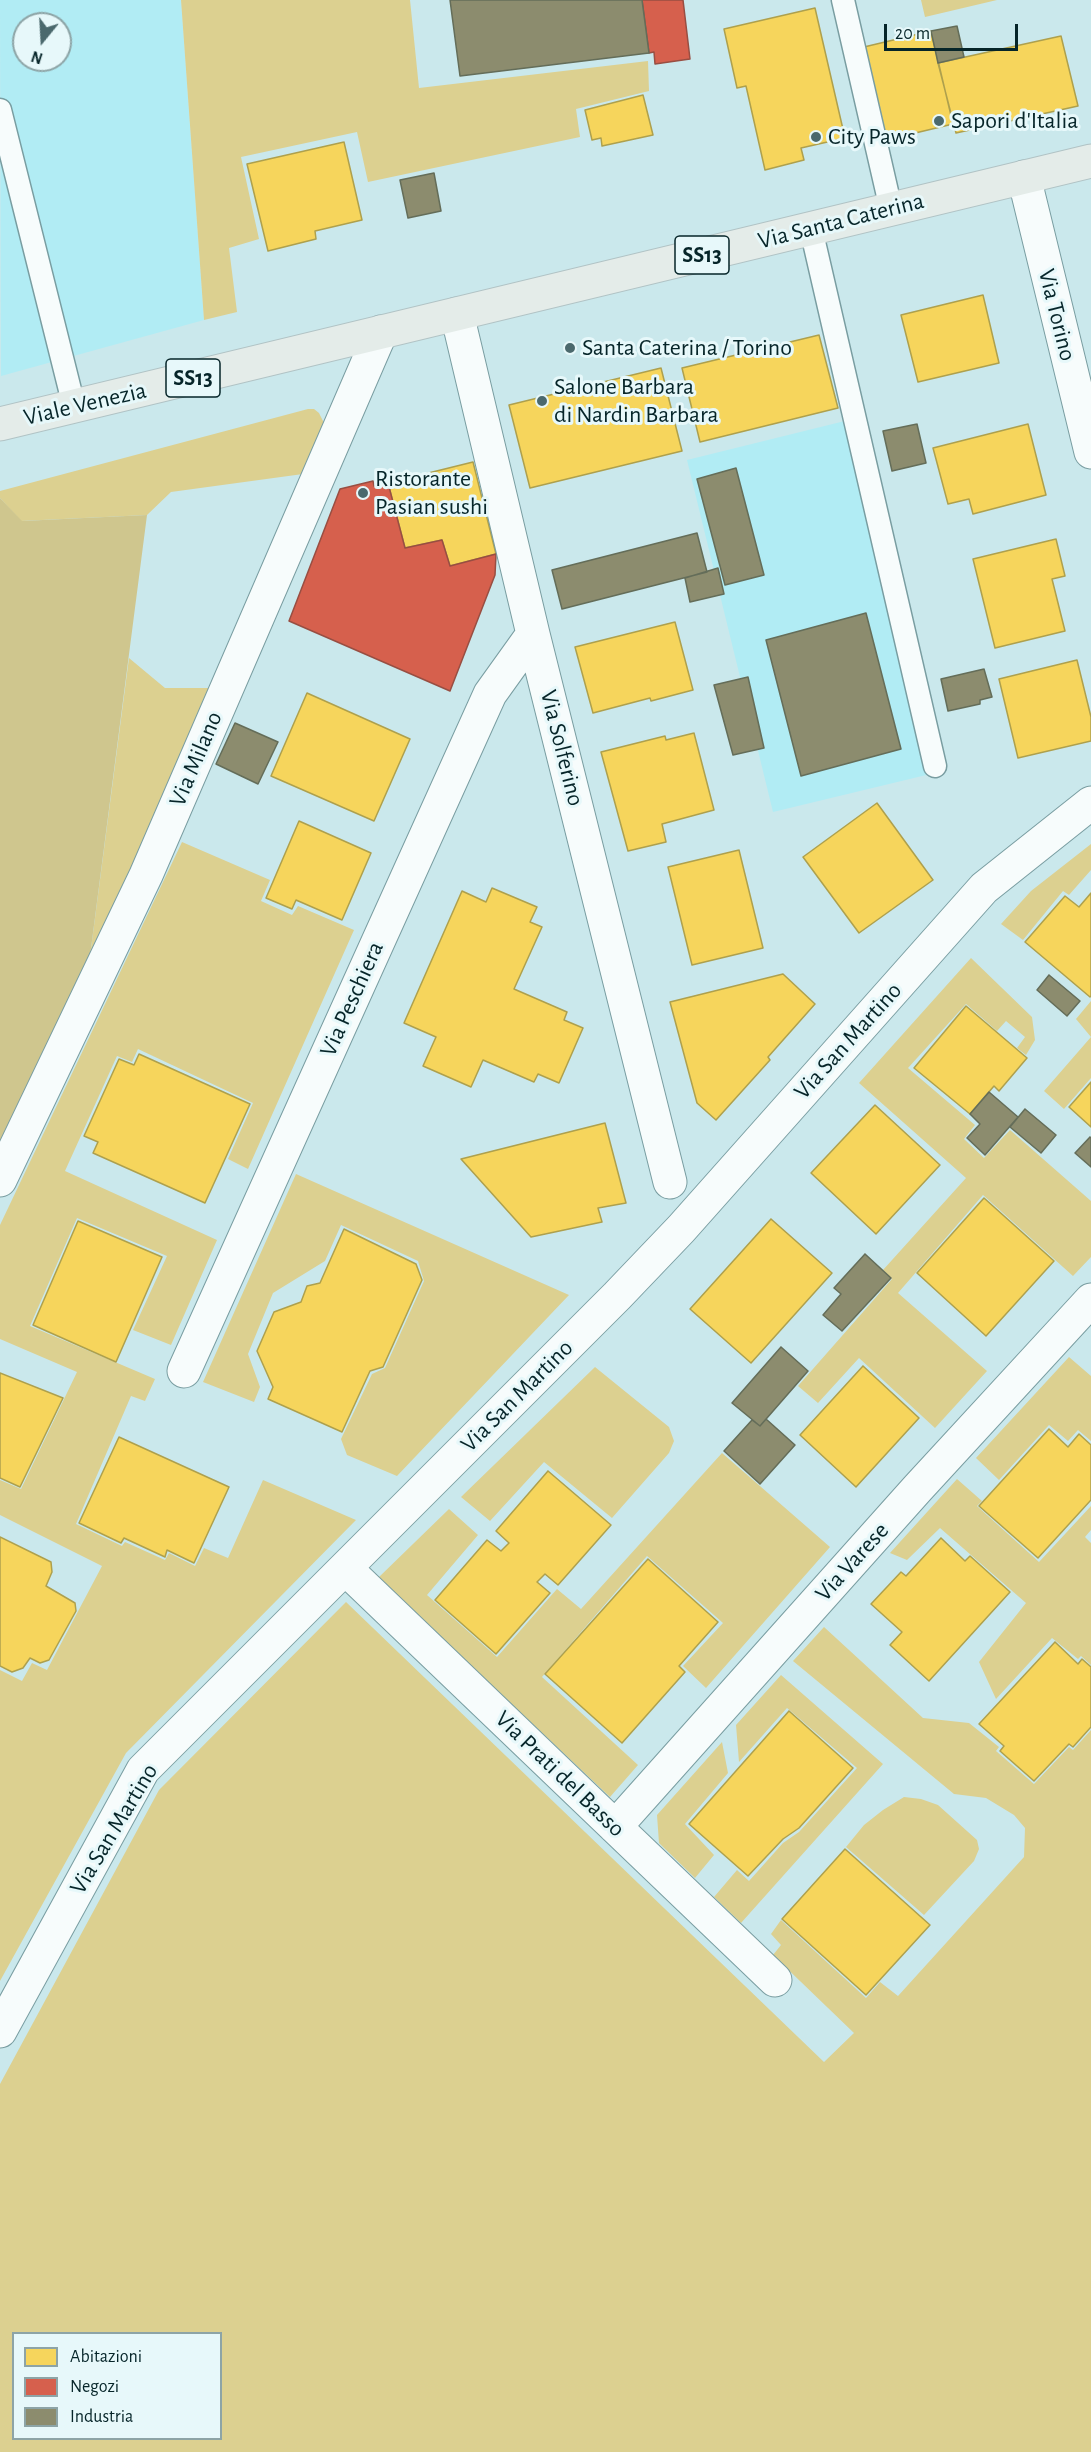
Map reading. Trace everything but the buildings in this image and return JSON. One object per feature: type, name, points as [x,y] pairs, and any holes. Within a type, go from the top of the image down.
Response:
[{"type":"main road","name":"Via Santa Caterina","points":[[381,332],[1091,161]]},
{"type":"main road","name":"Viale Venezia","points":[[2,423],[381,332]]},
{"type":"street","name":"Via Torino","points":[[1024,177],[1091,453]]},
{"type":"street","name":"Via Solferino","points":[[457,314],[533,634],[670,1182]]},
{"type":"street","name":"Via Milano","points":[[0,1180],[146,875],[381,332]]},
{"type":"street","name":"Via Peschiera","points":[[184,1371],[490,694],[533,634]]},
{"type":"street","name":"Via San Martino","points":[[0,2031],[143,1770],[617,1296],[681,1229],[984,888],[1091,803]]},
{"type":"street","name":"Via Varese","points":[[615,1827],[917,1489],[1091,1300]]},
{"type":"street","name":"Via Prati del Basso","points":[[345,1568],[775,1980]]},
{"type":"lane","points":[[843,0],[891,209]]},
{"type":"lane","points":[[0,110],[74,406]]},
{"type":"lane","points":[[811,229],[935,766]]},
{"type":"shaded area","points":[[0,0],[181,0],[204,320],[1,376]]},
{"type":"shaded area","points":[[181,0],[410,0],[419,88],[648,61],[649,91],[576,109],[580,137],[368,182],[357,132],[241,157],[259,239],[229,248],[237,312],[204,320]]},
{"type":"shaded area","points":[[921,0],[997,0],[925,17]]},
{"type":"shaded area","points":[[314,409],[319,413],[324,423],[303,474],[171,492],[147,515],[21,521],[0,498],[0,491]]},
{"type":"shaded area","points":[[861,417],[947,770],[773,812],[687,460]]},
{"type":"shaded area","points":[[0,498],[22,521],[147,515],[90,956],[0,1143]]},
{"type":"shaded area","points":[[129,658],[165,688],[214,688],[90,956]]},
{"type":"shaded area","points":[[182,842],[270,880],[261,901],[292,915],[298,906],[354,930],[248,1169],[228,1159],[253,1103],[138,1049],[132,1062],[117,1056],[65,1171],[217,1240],[171,1345],[133,1330],[167,1256],[77,1218],[30,1326],[155,1379],[145,1401],[131,1396],[76,1524],[122,1546],[125,1542],[165,1560],[169,1553],[195,1566],[204,1548],[228,1558],[263,1480],[356,1520],[126,1753],[0,1981],[0,1670],[22,1681],[32,1663],[47,1670],[102,1566],[0,1515],[0,1480],[21,1489],[77,1372],[0,1339],[0,1225]]},
{"type":"shaded area","points":[[1091,844],[1091,870],[1069,895],[1063,891],[1023,940],[1001,924],[1031,891]]},
{"type":"shaded area","points":[[971,958],[1032,1017],[1035,1040],[1026,1055],[1017,1048],[1025,1037],[1006,1021],[997,1031],[966,1004],[908,1068],[975,1125],[964,1139],[984,1158],[1010,1130],[1091,1201],[1091,1257],[1073,1276],[983,1195],[898,1293],[987,1371],[935,1428],[859,1358],[818,1403],[798,1386],[892,1279],[883,1270],[966,1178],[859,1083]]},
{"type":"shaded area","points":[[1091,1001],[1091,1037],[1076,1019]]},
{"type":"shaded area","points":[[1091,1037],[1091,1078],[1064,1109],[1044,1091]]},
{"type":"shaded area","points":[[296,1174],[569,1295],[397,1476],[347,1455],[341,1439],[372,1374],[385,1368],[424,1281],[418,1261],[341,1225],[325,1261],[273,1293],[248,1354],[260,1387],[254,1402],[203,1382]]},
{"type":"shaded area","points":[[1069,1357],[1091,1376],[1091,1441],[1078,1430],[1068,1441],[1049,1425],[999,1480],[976,1458]]},
{"type":"shaded area","points":[[595,1367],[669,1427],[674,1441],[669,1453],[612,1518],[544,1462],[490,1521],[461,1497]]},
{"type":"shaded area","points":[[722,1453],[830,1547],[706,1688],[683,1666],[723,1623],[647,1556],[542,1677],[638,1765],[610,1797],[378,1578],[449,1509],[478,1535],[427,1595],[497,1657],[557,1589],[581,1609]]},
{"type":"shaded area","points":[[957,1479],[982,1501],[977,1506],[1039,1562],[1091,1506],[1091,1530],[1085,1537],[1091,1543],[1091,1665],[1081,1656],[1078,1659],[1052,1638],[996,1699],[979,1662],[1026,1603],[940,1528],[907,1560],[890,1553]]},
{"type":"shaded area","points":[[346,1602],[824,2062],[854,2033],[773,1955],[781,1945],[771,1934],[781,1920],[866,1998],[880,1982],[898,1996],[1024,1857],[1025,1828],[1014,1815],[986,1798],[954,1794],[793,1661],[824,1627],[923,1718],[969,1723],[999,1747],[996,1751],[1034,1784],[1069,1747],[1073,1750],[1091,1730],[1091,2452],[0,2452],[0,2084],[159,1790]]},
{"type":"shaded area","points":[[781,1675],[883,1764],[741,1923],[714,1897],[737,1870],[749,1881],[783,1843],[799,1832],[857,1768],[787,1708],[739,1762],[736,1725]]},
{"type":"shaded area","points":[[722,1742],[728,1773],[685,1824],[714,1855],[695,1878],[659,1843],[657,1815]]},
{"type":"shaded area","points":[[904,1797],[921,1799],[938,1805],[977,1840],[979,1849],[974,1861],[924,1915],[846,1847],[864,1825]]},
{"type":"place","name":"Sapori d'Italia","points":[[939,121]]},
{"type":"place","name":"City Paws","points":[[816,137]]},
{"type":"place","name":"Santa Caterina / Torino","points":[[570,348]]},
{"type":"place","name":"Salone Barbara di Nardin Barbara","points":[[542,401]]},
{"type":"place","name":"Ristorante Pasian sushi","points":[[363,493]]}]
